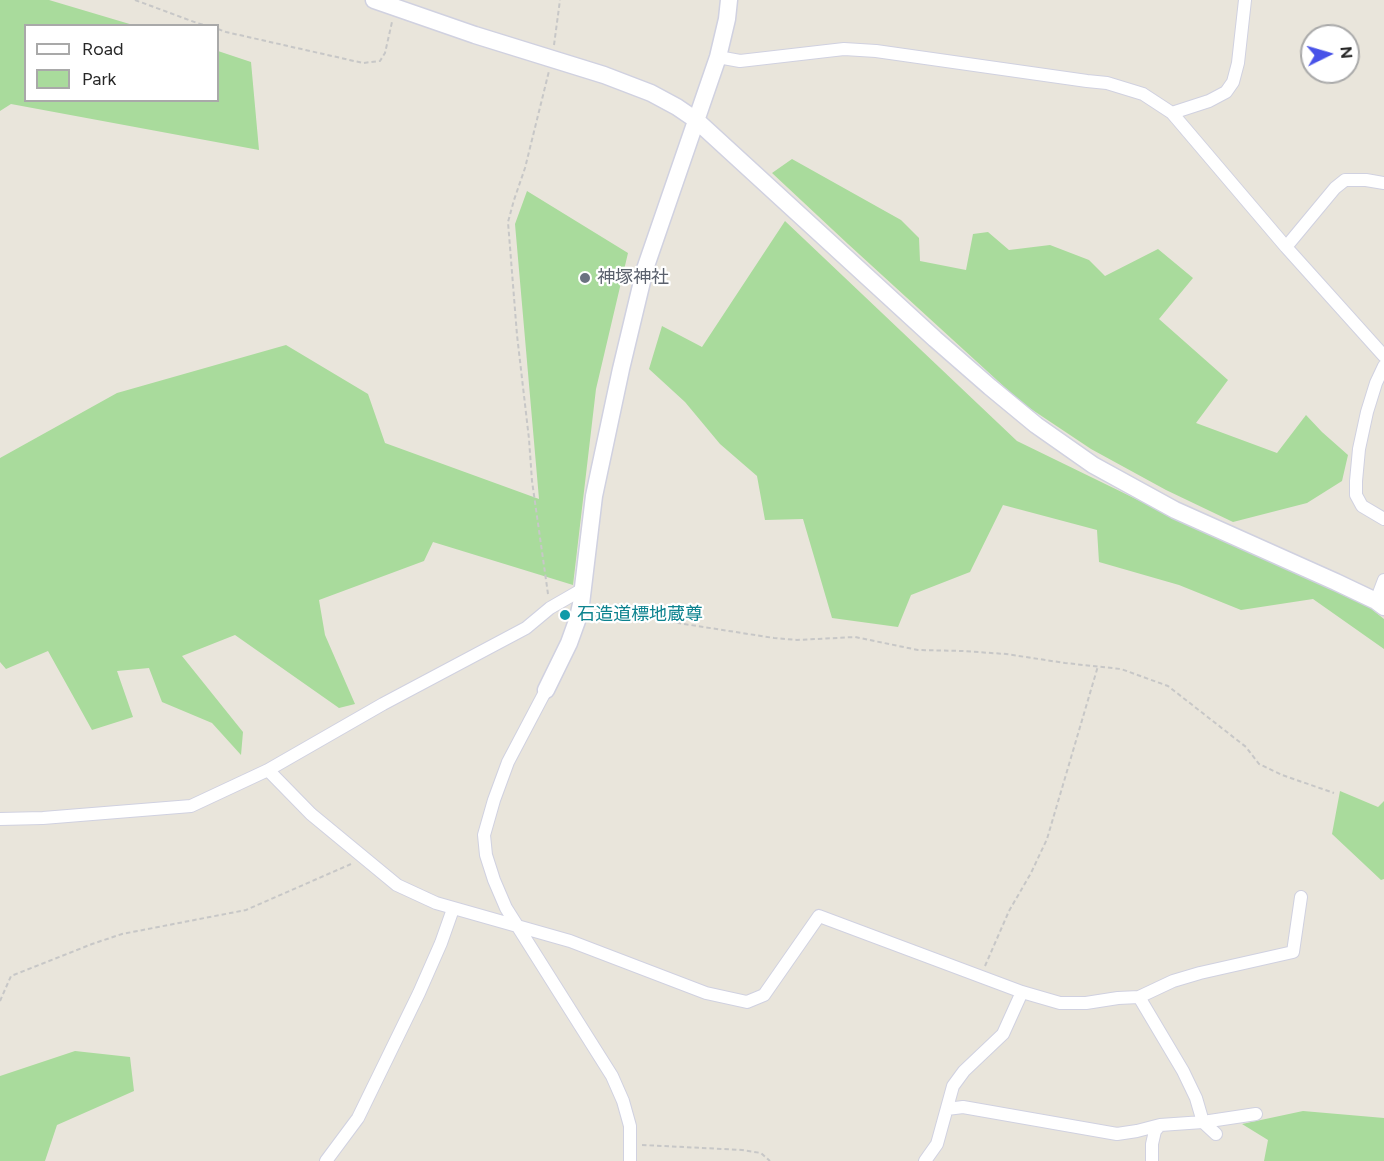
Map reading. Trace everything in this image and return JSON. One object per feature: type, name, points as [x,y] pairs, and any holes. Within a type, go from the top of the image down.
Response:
[{"type":"street","points":[[374,0],[604,75],[651,93],[677,107],[696,120],[958,360],[1045,431],[1092,465],[1175,510],[1380,604],[1384,580]]},
{"type":"street","points":[[630,1161],[630,1126],[623,1101],[612,1076],[506,908],[486,855],[484,835],[508,762],[569,643],[578,618],[594,496],[645,269],[718,57],[729,0]]},
{"type":"street","points":[[1172,113],[1209,101],[1226,92],[1233,82],[1238,63],[1245,0]]},
{"type":"street","points":[[718,57],[740,61],[844,49],[876,51],[1107,83],[1143,94],[1172,113],[1286,247],[1384,356]]},
{"type":"street","points":[[1286,247],[1335,188],[1345,180],[1384,183]]},
{"type":"street","points":[[1384,366],[1367,412],[1359,449],[1356,481],[1356,495],[1362,506],[1384,519]]},
{"type":"street","points":[[0,819],[43,818],[191,806],[268,770],[383,704],[526,628],[550,608],[582,596]]},
{"type":"street","points":[[268,770],[311,814],[397,885],[453,909],[570,941],[706,993],[747,1002],[764,995],[819,916],[1022,992],[1060,1004],[1086,1003],[1139,997],[1173,981],[1200,973],[1293,952],[1301,897]]},
{"type":"street","points":[[327,1161],[358,1118],[419,993],[453,909]]},
{"type":"street","points":[[926,1161],[937,1144],[953,1086],[964,1071],[1003,1034],[1022,992]]},
{"type":"street","points":[[1139,997],[1183,1071],[1196,1098],[1203,1122],[1216,1134]]},
{"type":"street","points":[[947,1109],[963,1107],[1117,1134],[1160,1125],[1203,1122],[1256,1114]]},
{"type":"street","points":[[1152,1161],[1152,1144],[1155,1131],[1160,1125]]},
{"type":"path","points":[[135,0],[201,24]]},
{"type":"path","points":[[550,608],[532,481],[508,222],[531,146],[552,59],[560,0]]},
{"type":"path","points":[[219,29],[363,63],[380,61],[385,53],[396,8]]},
{"type":"path","points":[[582,596],[633,616],[774,638],[797,640],[855,637],[918,650],[1006,654],[1121,669],[1168,686],[1246,747],[1259,765],[1334,793]]},
{"type":"path","points":[[980,977],[1009,911],[1047,839],[1098,666]]},
{"type":"path","points":[[0,1001],[11,976],[92,944],[122,934],[246,910],[365,858]]},
{"type":"path","points":[[630,1145],[742,1150],[760,1153],[770,1161]]},
{"type":"green space","points":[[0,0],[49,0],[130,24],[24,24],[24,102],[219,102],[219,51],[251,62],[259,150],[11,104],[0,111]]},
{"type":"green space","points":[[792,159],[901,220],[919,238],[920,261],[966,270],[973,234],[988,232],[1009,250],[1050,245],[1089,260],[1105,276],[1158,249],[1193,278],[1159,319],[1228,380],[1196,423],[1277,453],[1306,415],[1348,455],[1342,481],[1307,503],[1233,522],[1166,490],[1091,449],[1022,403],[772,173]]},
{"type":"green space","points":[[527,191],[628,253],[596,389],[573,585],[433,542],[424,561],[319,600],[325,635],[355,704],[339,708],[235,635],[182,656],[243,732],[241,755],[212,723],[162,702],[149,668],[117,671],[133,717],[92,730],[48,651],[6,669],[0,662],[0,458],[117,393],[286,345],[368,394],[385,443],[539,499],[515,224]]},
{"type":"green space","points":[[785,221],[1017,441],[1171,516],[1369,607],[1384,619],[1384,649],[1313,599],[1241,610],[1179,585],[1099,562],[1097,530],[1003,505],[970,572],[911,595],[898,627],[832,618],[803,519],[765,520],[757,476],[720,444],[685,402],[649,369],[662,326],[702,347]]},
{"type":"green space","points":[[1340,791],[1378,807],[1384,801],[1384,879],[1381,880],[1332,834]]},
{"type":"green space","points":[[75,1051],[130,1057],[134,1091],[57,1125],[45,1161],[0,1161],[0,1076]]},
{"type":"green space","points":[[1303,1111],[1384,1118],[1384,1161],[1264,1161],[1268,1140],[1242,1124]]},
{"type":"place","name":"神塚神社","points":[[585,278]]},
{"type":"place","name":"石造道標地蔵尊","points":[[565,615]]}]
